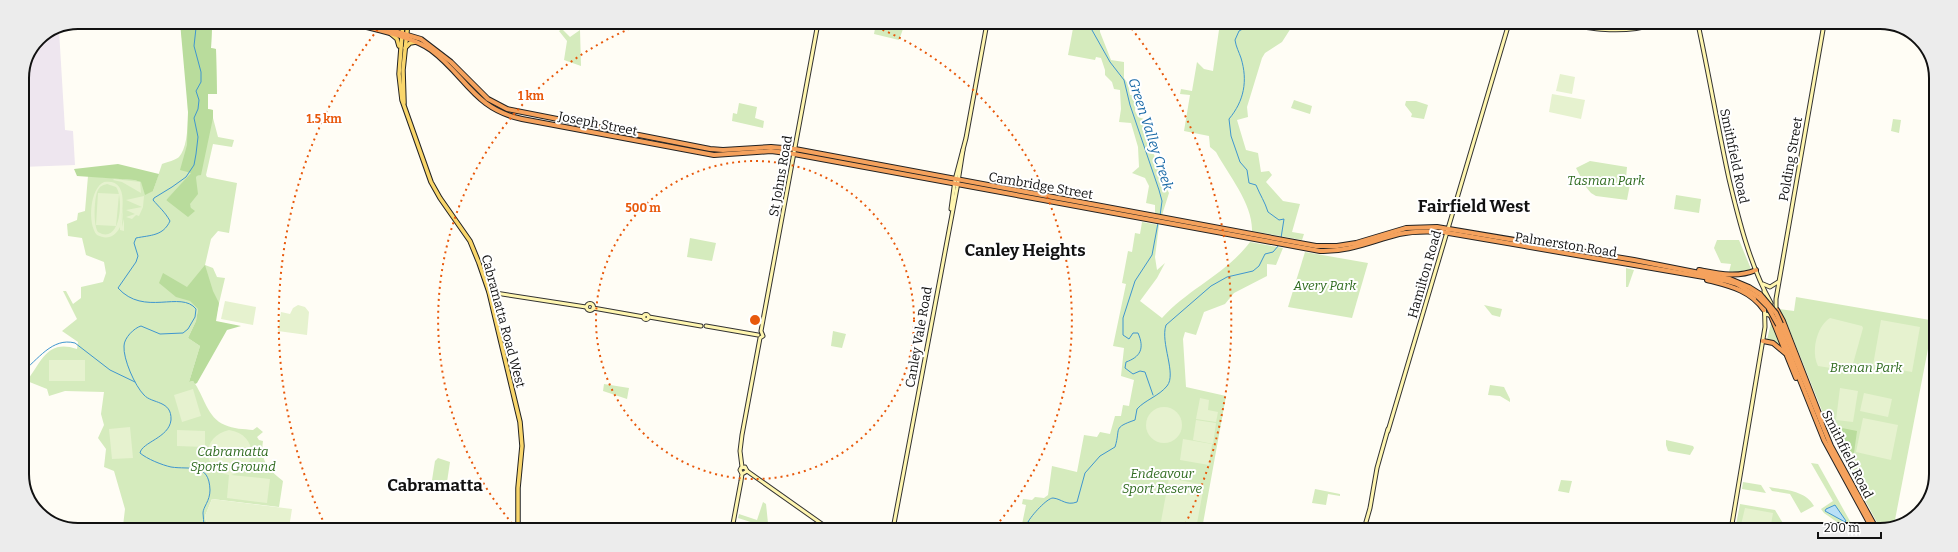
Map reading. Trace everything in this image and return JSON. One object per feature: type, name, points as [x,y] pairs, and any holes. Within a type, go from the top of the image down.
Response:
[{"type":"highway","points":[[373,29],[404,36]]},
{"type":"highway","points":[[386,29],[404,36]]},
{"type":"highway","name":"Joseph Street","points":[[404,36],[431,50],[476,97],[488,106],[513,117],[714,155],[771,151],[794,152]]},
{"type":"highway","name":"Joseph Street","points":[[404,36],[421,39],[434,48],[488,99],[507,109],[602,129],[714,149],[771,147],[794,152]]},
{"type":"highway","name":"Cambridge Street","points":[[794,152],[1284,243]]},
{"type":"highway","name":"Palmerston Road","points":[[1284,243],[1333,251],[1358,248],[1405,233],[1447,231],[1640,264],[1738,284],[1759,296],[1780,324],[1812,408]]},
{"type":"highway","points":[[1640,264],[1732,276],[1743,275],[1756,270]]},
{"type":"highway","points":[[1640,264],[1735,287],[1755,299],[1764,312]]},
{"type":"highway","points":[[1776,308],[1783,321],[1843,470]]},
{"type":"highway","points":[[1770,316],[1809,411],[1824,440]]},
{"type":"highway","points":[[1763,341],[1773,343],[1786,355]]},
{"type":"highway","name":"Smithfield Road","points":[[1812,408],[1843,470],[1873,523]]},
{"type":"highway","name":"Smithfield Road","points":[[1812,408],[1824,440],[1869,523]]},
{"type":"main road","points":[[389,30],[399,29]]},
{"type":"main road","name":"Cabramatta Road West","points":[[404,29],[404,36]]},
{"type":"main road","name":"Cabramatta Road West","points":[[406,29],[402,50],[399,83],[404,103],[429,177],[440,198],[470,241],[480,263],[521,427],[522,446],[518,488],[519,523]]},
{"type":"main road","name":"St Johns Road","points":[[733,523],[742,474],[740,470],[742,467],[740,461],[740,445],[759,335],[817,29]]},
{"type":"main road","name":"Canley Vale Road","points":[[894,523],[986,29]]},
{"type":"main road","name":"Hamilton Road","points":[[1366,523],[1376,474],[1388,431],[1508,29]]},
{"type":"main road","points":[[1606,29],[1636,29]]},
{"type":"main road","name":"Smithfield Road","points":[[1699,29],[1738,217],[1763,289],[1771,303]]},
{"type":"main road","name":"Polding Street","points":[[1776,308],[1779,280],[1823,29]]},
{"type":"main road","points":[[391,34],[398,41],[402,50],[408,44],[418,42]]},
{"type":"main road","points":[[1760,280],[1764,286],[1769,287],[1775,285],[1779,280]]},
{"type":"main road","name":"Smithfield Road","points":[[1763,289],[1765,306]]},
{"type":"main road","points":[[488,292],[586,307],[589,311],[594,308],[644,316],[646,320],[649,317],[701,326],[703,329],[706,326],[759,335]]},
{"type":"main road","points":[[1733,523],[1763,341],[1765,306],[1776,299]]},
{"type":"main road","points":[[1765,327],[1770,316],[1775,314],[1776,308],[1771,303]]},
{"type":"main road","points":[[1764,312],[1770,316]]},
{"type":"main road","points":[[742,467],[746,468],[747,471],[821,523]]},
{"type":"main road","points":[[742,474],[747,471]]},
{"type":"shaded area","points":[[59,33],[65,130],[73,131],[75,165],[29,167],[30,69],[37,51],[43,43]]},
{"type":"green space","name":"Cabramatta Sports Ground","points":[[181,29],[212,29],[211,48],[216,49],[217,94],[208,94],[208,109],[213,110],[213,118],[218,137],[234,140],[232,147],[213,144],[206,175],[207,177],[237,183],[229,233],[218,231],[211,239],[205,265],[213,268],[217,277],[225,278],[216,316],[198,309],[196,321],[188,338],[200,346],[189,382],[193,381],[210,412],[219,422],[239,429],[253,430],[257,427],[263,432],[257,437],[259,440],[263,441],[262,448],[266,464],[283,481],[279,507],[212,499],[205,516],[206,523],[123,523],[125,509],[114,471],[104,467],[106,449],[98,438],[104,425],[101,414],[104,392],[65,391],[49,396],[47,389],[29,382],[29,378],[42,359],[52,349],[67,347],[77,349],[78,342],[62,331],[77,319],[63,291],[66,291],[73,304],[81,298],[81,287],[103,282],[106,273],[104,262],[86,255],[82,238],[68,236],[67,224],[77,220],[78,213],[85,211],[88,176],[134,180],[142,182],[153,191],[162,164],[178,158],[184,147],[187,132],[188,113],[186,72]],"holes":[[[192,173],[200,175],[197,176],[186,197],[191,208],[166,200]]]},
{"type":"green space","points":[[181,29],[212,29],[211,48],[216,49],[217,94],[208,94],[208,109],[213,110],[213,118],[201,175],[197,176],[196,178],[198,194],[190,204],[191,208],[195,211],[188,217],[166,200],[191,173],[180,170],[187,145],[188,112]]},
{"type":"green space","points":[[562,29],[570,37],[580,30],[581,66],[564,60],[567,41],[559,31]]},
{"type":"green space","points":[[875,29],[903,29],[899,40],[874,34]]},
{"type":"green space","points":[[1073,29],[1100,29],[1111,60],[1124,62],[1124,78],[1128,84],[1130,95],[1137,96],[1135,111],[1138,117],[1144,119],[1144,125],[1164,184],[1169,193],[1162,215],[1155,214],[1155,205],[1146,203],[1149,186],[1145,178],[1132,173],[1139,167],[1138,147],[1131,123],[1119,122],[1121,109],[1120,90],[1114,89],[1112,82],[1105,75],[1101,58],[1096,57],[1095,60],[1068,55]]},
{"type":"green space","points":[[1219,29],[1290,29],[1282,42],[1265,53],[1262,58],[1247,107],[1248,117],[1237,120],[1246,150],[1258,153],[1261,172],[1269,171],[1272,175],[1266,182],[1283,201],[1300,204],[1292,232],[1304,234],[1302,240],[1252,231],[1249,211],[1239,190],[1216,152],[1210,147],[1209,136],[1184,131],[1190,95],[1180,94],[1181,89],[1192,91],[1197,62],[1204,69],[1213,71]]},
{"type":"green space","points":[[1560,74],[1575,77],[1572,94],[1556,91]]},
{"type":"green space","points":[[1552,94],[1585,100],[1581,119],[1549,112]]},
{"type":"green space","points":[[1294,100],[1312,106],[1310,114],[1291,108]]},
{"type":"green space","points":[[1406,101],[1416,101],[1428,105],[1424,119],[1411,117],[1412,114],[1405,105]]},
{"type":"green space","points":[[739,103],[757,107],[755,118],[764,121],[763,128],[732,121],[733,113],[737,114]]},
{"type":"green space","points":[[1893,119],[1901,120],[1899,133],[1891,131]]},
{"type":"green space","name":"Tasman Park","points":[[1590,161],[1627,167],[1626,178],[1631,179],[1627,200],[1596,196],[1591,193],[1586,187],[1576,168]]},
{"type":"green space","points":[[118,164],[159,174],[153,191],[145,195],[141,182],[134,180],[77,176],[74,169]]},
{"type":"green space","points":[[113,180],[140,182],[141,193],[122,182]]},
{"type":"green space","points":[[104,182],[112,182],[118,185],[121,191],[123,205],[120,227],[116,233],[110,237],[101,237],[97,235],[92,223],[91,215],[93,199],[99,186]],"holes":[[[107,184],[116,187],[120,200],[119,218],[116,227],[112,232],[106,234],[98,232],[95,223],[98,190]]]},
{"type":"green space","points":[[98,193],[119,194],[116,226],[96,225]]},
{"type":"green space","points":[[1676,195],[1701,199],[1699,213],[1674,209]]},
{"type":"green space","points":[[144,196],[143,207],[139,216],[136,215],[132,219],[126,217],[135,214],[126,210],[142,207],[126,200]]},
{"type":"green space","points":[[123,208],[122,227],[124,219],[124,231],[120,230]]},
{"type":"green space","name":"Endeavour Sport Reserve","points":[[1142,222],[1159,225],[1155,257],[1157,270],[1165,263],[1157,278],[1140,301],[1162,318],[1183,298],[1230,263],[1250,242],[1283,248],[1276,265],[1267,264],[1267,276],[1234,293],[1225,304],[1204,312],[1196,335],[1185,332],[1183,339],[1186,387],[1226,396],[1203,523],[1022,523],[1026,505],[1022,504],[1023,499],[1032,500],[1035,497],[1044,498],[1048,495],[1052,466],[1077,472],[1084,435],[1097,437],[1100,432],[1110,434],[1115,416],[1121,416],[1123,405],[1129,406],[1134,380],[1121,376],[1124,348],[1113,346],[1126,284],[1122,283],[1128,251],[1132,252],[1135,233],[1140,234]]},
{"type":"green space","points":[[690,238],[716,243],[712,261],[687,257]]},
{"type":"green space","points":[[1717,240],[1739,240],[1751,269],[1741,273],[1729,272],[1731,264],[1721,263],[1714,248]]},
{"type":"green space","name":"Avery Park","points":[[1305,252],[1368,263],[1352,318],[1288,307]]},
{"type":"green space","points":[[205,265],[213,291],[219,303],[216,321],[241,326],[227,330],[197,383],[195,384],[193,381],[189,382],[200,346],[188,338],[196,321],[198,309],[190,301],[176,297],[159,283],[163,273],[187,287]]},
{"type":"green space","points":[[1626,268],[1634,270],[1628,287],[1626,287]]},
{"type":"green space","name":"Brenan Park","points":[[1796,297],[1929,320],[1929,344],[1895,520],[1886,523],[1877,523],[1837,448],[1788,326],[1779,309],[1794,311]]},
{"type":"green space","points":[[225,301],[256,307],[253,325],[221,319]]},
{"type":"green space","points":[[298,305],[305,307],[309,312],[307,335],[278,331],[281,312],[290,314],[293,308]]},
{"type":"green space","points":[[1484,305],[1502,309],[1500,317],[1492,315]]},
{"type":"green space","points":[[1830,318],[1862,326],[1863,328],[1851,371],[1818,366],[1815,354],[1816,340],[1821,327]]},
{"type":"green space","points":[[1881,320],[1920,327],[1912,372],[1873,365]]},
{"type":"green space","points":[[1771,323],[1773,325],[1782,348],[1767,340]]},
{"type":"green space","points":[[833,331],[846,334],[842,348],[831,346]]},
{"type":"green space","points":[[49,360],[85,360],[85,381],[49,381]]},
{"type":"green space","points":[[604,384],[629,388],[627,399],[603,391]]},
{"type":"green space","points":[[1490,385],[1504,387],[1510,402],[1500,396],[1488,395]]},
{"type":"green space","points":[[1840,388],[1858,391],[1853,422],[1836,420]]},
{"type":"green space","points":[[193,389],[201,416],[182,422],[174,395]]},
{"type":"green space","points":[[1864,393],[1892,399],[1888,417],[1860,411]]},
{"type":"green space","points":[[1200,398],[1209,400],[1208,410],[1218,412],[1216,422],[1196,419]]},
{"type":"green space","points":[[1164,407],[1174,410],[1179,415],[1182,425],[1179,435],[1174,440],[1164,443],[1154,440],[1149,435],[1146,425],[1149,415],[1154,410]]},
{"type":"green space","points":[[1863,418],[1898,425],[1891,460],[1856,452]]},
{"type":"green space","points":[[1196,420],[1216,423],[1213,444],[1193,440]]},
{"type":"green space","points":[[130,427],[133,458],[112,459],[109,429]]},
{"type":"green space","points":[[1842,428],[1857,431],[1854,453],[1846,452],[1834,437],[1838,430]]},
{"type":"green space","points":[[177,430],[205,431],[205,447],[177,446]]},
{"type":"green space","name":"Cabramatta Sports Ground","points":[[229,430],[239,433],[245,438],[250,444],[251,452],[247,466],[240,472],[231,475],[270,479],[267,503],[227,498],[229,475],[220,472],[213,467],[209,460],[208,453],[209,446],[213,439],[220,433]]},
{"type":"green space","points":[[1183,439],[1212,444],[1209,465],[1180,460]]},
{"type":"green space","points":[[1666,440],[1693,446],[1694,448],[1690,455],[1668,451]]},
{"type":"green space","points":[[438,458],[450,462],[447,482],[444,484],[434,482],[432,480],[435,461]]},
{"type":"green space","points":[[1811,463],[1818,464],[1851,523],[1838,523],[1824,513],[1821,509],[1833,501]]},
{"type":"green space","points":[[1169,478],[1204,485],[1197,523],[1161,523]]},
{"type":"green space","points":[[1561,480],[1572,481],[1569,493],[1558,491]]},
{"type":"green space","points":[[1743,482],[1761,485],[1766,493],[1742,489]]},
{"type":"green space","points":[[1769,487],[1788,490],[1800,494],[1814,506],[1801,513],[1790,494],[1772,491]]},
{"type":"green space","points":[[1315,489],[1340,494],[1340,496],[1328,494],[1326,505],[1312,503]]},
{"type":"green space","points":[[212,499],[292,509],[290,523],[207,523],[205,516]]},
{"type":"green space","points":[[763,502],[766,504],[768,523],[754,523],[738,518],[739,514],[757,520]]},
{"type":"green space","points":[[1740,504],[1775,510],[1783,523],[1736,523]]},
{"type":"green space","points":[[1745,508],[1773,513],[1771,523],[1741,523]]},
{"type":"water","points":[[1835,505],[1846,521],[1845,522],[1825,511],[1826,509]]},
{"type":"waterway","points":[[196,29],[194,46],[201,72],[201,82],[196,91],[199,100],[198,109],[194,118],[198,137],[194,165],[186,177],[154,198],[153,200],[170,221],[164,230],[156,234],[136,238],[134,243],[138,256],[136,262],[118,288],[128,296],[139,301],[181,302],[189,304],[196,309],[195,317],[188,329],[183,333],[160,334],[141,326],[133,331],[128,337],[124,343],[124,351],[130,372],[141,391],[147,398],[165,406],[168,409],[171,420],[166,431],[145,446],[140,453],[163,465],[197,469],[206,475],[209,481],[210,494],[203,511],[204,523]]},
{"type":"waterway","name":"Green Valley Creek","points":[[1091,29],[1110,62],[1124,80],[1130,105],[1162,201],[1160,216]]},
{"type":"waterway","points":[[1243,29],[1239,31],[1235,40],[1243,66],[1244,83],[1241,98],[1229,119],[1231,136],[1240,162],[1247,170],[1249,183],[1256,185],[1268,212],[1279,220],[1284,219],[1281,238]]},
{"type":"waterway","name":"Green Valley Creek","points":[[1153,395],[1145,372],[1140,371],[1133,374],[1125,368],[1126,362],[1138,355],[1141,344],[1138,333],[1133,333],[1129,339],[1123,335],[1123,318],[1135,281],[1152,255],[1158,223]]},
{"type":"waterway","points":[[1028,523],[1039,508],[1050,499],[1053,498],[1070,503],[1077,502],[1085,473],[1100,456],[1115,447],[1120,427],[1135,420],[1137,409],[1160,393],[1167,386],[1170,381],[1170,374],[1165,340],[1166,325],[1211,286],[1227,277],[1253,271],[1259,266],[1265,254],[1273,252],[1279,245]]},
{"type":"waterway","points":[[29,366],[52,346],[59,343],[75,343],[110,370],[135,382]]},
{"type":"district","name":"Fairfield West","points":[[1474,206]]},
{"type":"district","name":"Canley Heights","points":[[1025,250]]},
{"type":"district","name":"Cabramatta","points":[[435,485]]}]
